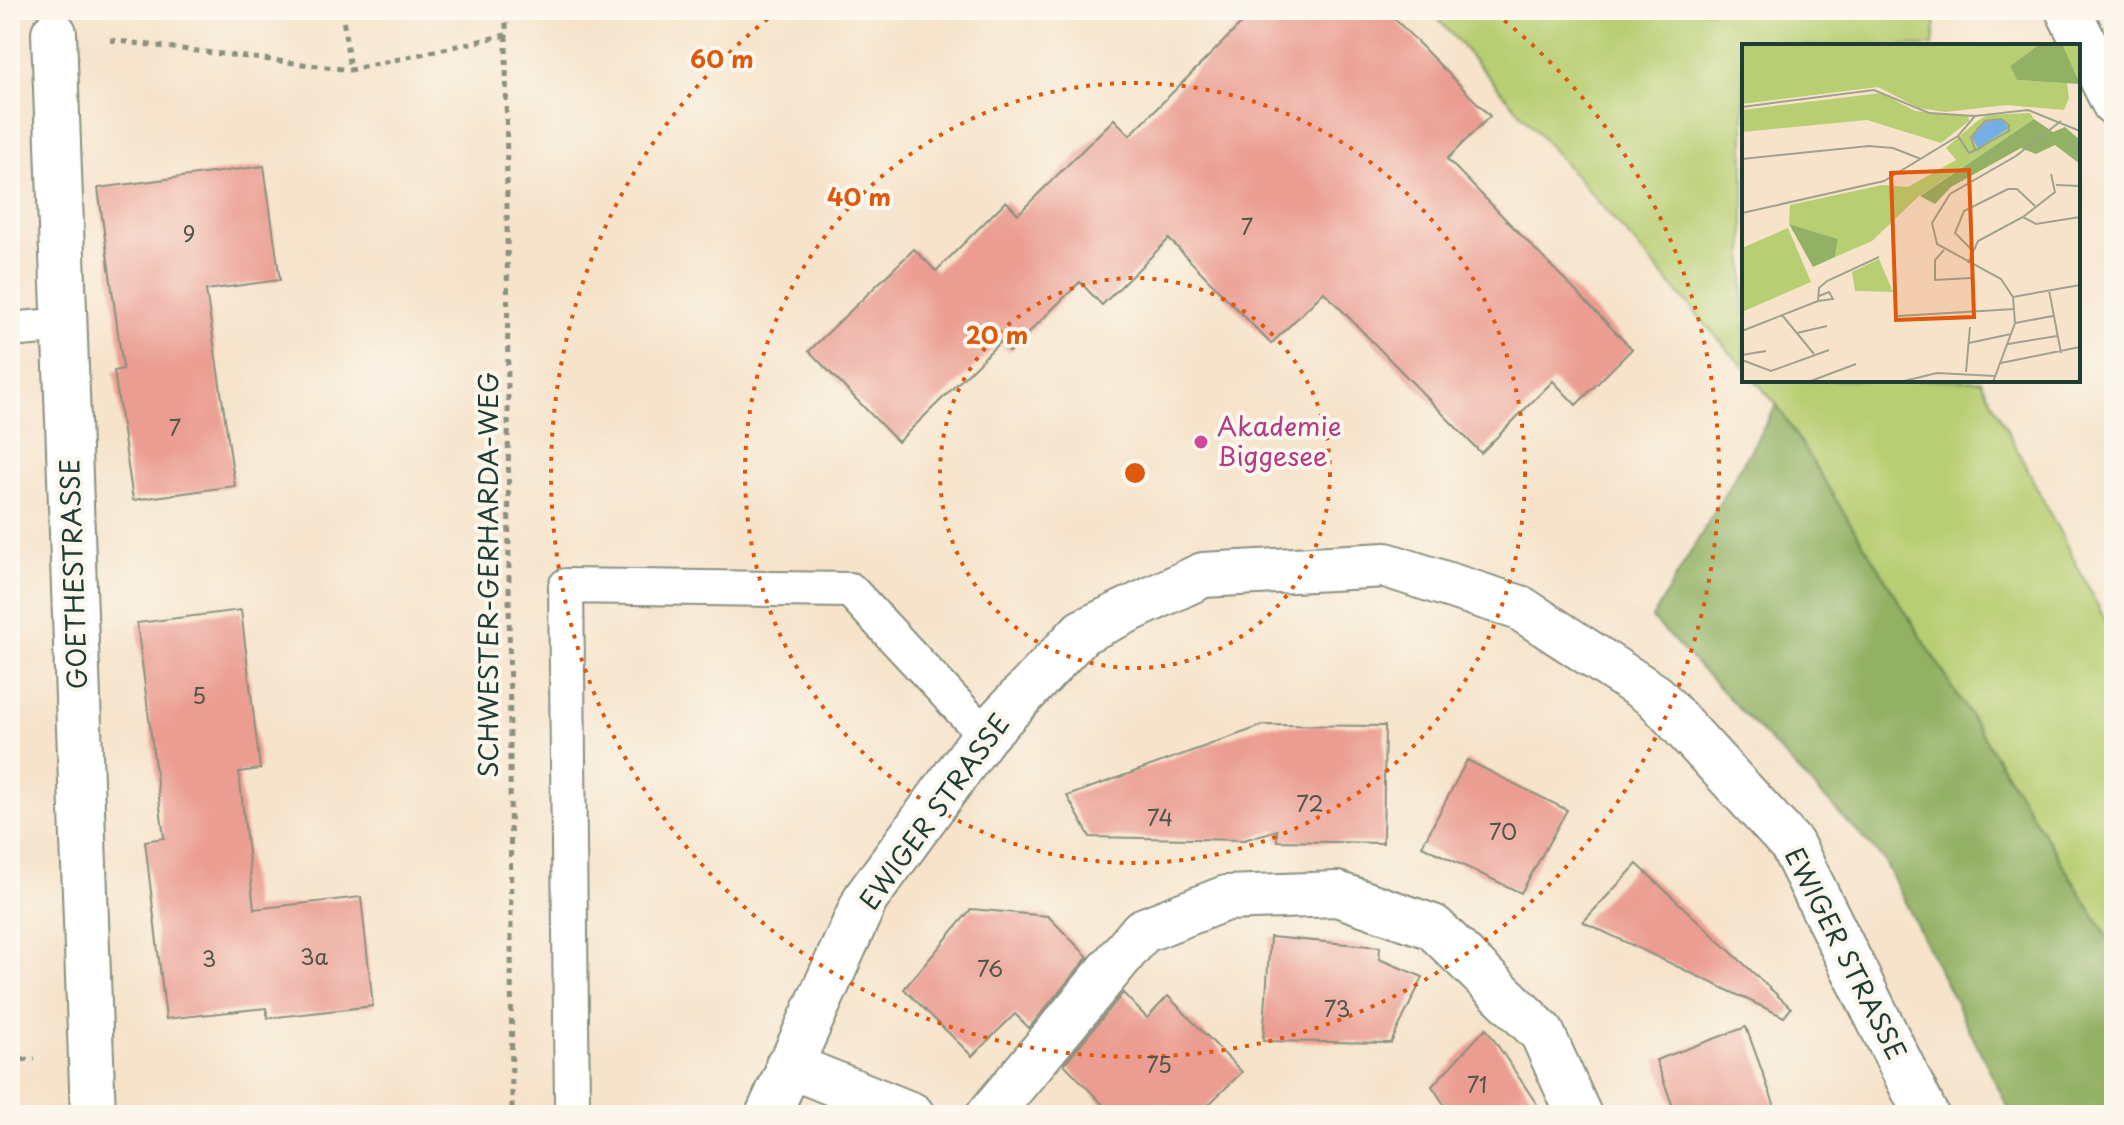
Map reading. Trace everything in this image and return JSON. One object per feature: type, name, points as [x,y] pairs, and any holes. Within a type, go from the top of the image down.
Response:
[{"type":"street","points":[[2068,10],[2114,103]]},
{"type":"street","name":"GOETHESTRASSE","points":[[54,33],[93,1115]]},
{"type":"street","name":"EWIGER STRASSE","points":[[768,1115],[866,898],[985,735],[1082,632],[1203,575],[1386,565],[1520,608],[1655,696],[1792,845],[1926,1115]]},
{"type":"street","points":[[989,1115],[1142,931],[1226,898],[1337,894],[1433,927],[1542,1033],[1579,1115]]},
{"type":"street","points":[[788,1065],[912,1115]]},
{"type":"lane","points":[[10,330],[65,325]]},
{"type":"lane","points":[[572,1103],[566,586],[850,590],[985,735]]},
{"type":"path","points":[[342,10],[350,70]]},
{"type":"path","name":"SCHWESTER-GERHARDA-WEG","points":[[506,10],[512,1115]]},
{"type":"path","points":[[54,33],[350,70],[506,35]]},
{"type":"green space","points":[[1430,10],[1937,10],[1933,44],[1742,44],[1742,366]]},
{"type":"green space","points":[[1757,382],[1982,382],[2114,637],[2114,947],[1777,405]]},
{"type":"green space","points":[[1777,405],[2114,947],[2114,1115],[2012,1115],[1884,860],[1652,618]]},
{"type":"building","points":[[1255,10],[1386,10],[1490,116],[1447,159],[1632,349],[1576,405],[1553,381],[1481,453],[1324,292],[1271,344],[1169,239],[1102,305],[1080,282],[1009,352],[1000,342],[898,442],[809,351],[914,249],[936,271],[1006,201],[1018,214],[1114,119],[1130,135]]},
{"type":"building","points":[[264,166],[280,280],[206,290],[235,486],[133,500],[114,371],[123,369],[98,188]]},
{"type":"building","points":[[241,610],[260,769],[239,772],[254,909],[361,897],[373,1006],[268,1018],[266,1008],[166,1019],[145,841],[164,838],[137,623]]},
{"type":"building","points":[[1264,725],[1385,726],[1383,843],[1277,841],[1277,830],[1244,840],[1090,837],[1067,796]]},
{"type":"building","points":[[1467,760],[1567,810],[1521,893],[1422,846]]},
{"type":"building","points":[[1637,864],[1791,1008],[1784,1017],[1583,922]]},
{"type":"building","points":[[971,909],[1048,916],[1088,957],[1029,1028],[1015,1014],[972,1056],[904,989]]},
{"type":"building","points":[[1270,937],[1380,947],[1379,959],[1423,977],[1391,1043],[1263,1041]]},
{"type":"building","points":[[1123,993],[1147,1018],[1168,996],[1242,1072],[1198,1115],[1113,1115],[1064,1064]]},
{"type":"building","points":[[1746,1027],[1778,1115],[1676,1115],[1656,1060]]},
{"type":"building","points":[[1486,1028],[1544,1115],[1451,1115],[1432,1086]]},
{"type":"place","name":"Akademie Biggesee","points":[[1201,442]]}]
